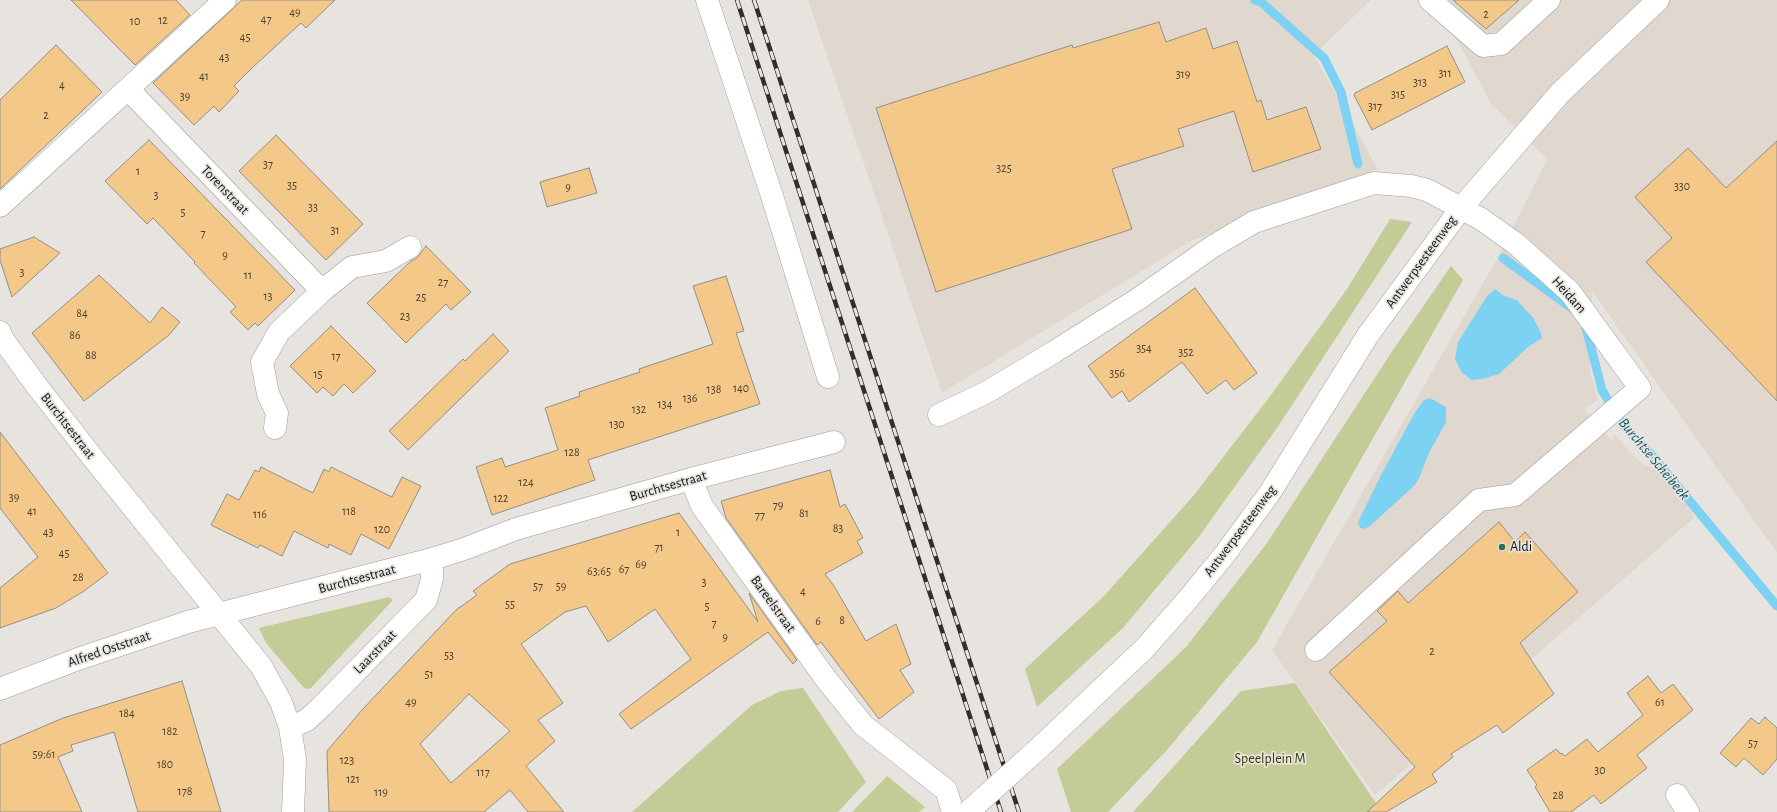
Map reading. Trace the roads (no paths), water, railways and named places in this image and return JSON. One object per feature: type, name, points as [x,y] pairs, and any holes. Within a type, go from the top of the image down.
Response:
[{"type":"street","points":[[0,206],[224,0]]},
{"type":"street","points":[[707,0],[773,199],[828,377]]},
{"type":"street","points":[[1430,0],[1483,46],[1501,44],[1549,0]]},
{"type":"street","name":"Antwerpsesteenweg","points":[[968,812],[1038,749],[1145,648],[1172,618],[1224,554],[1280,477],[1368,334],[1462,207],[1560,93],[1658,0]]},
{"type":"street","name":"Torenstraat","points":[[128,89],[322,291]]},
{"type":"street","name":"Antwerpsesteenweg","points":[[939,415],[986,392],[1054,352],[1138,299],[1212,247],[1254,222],[1374,183],[1411,186],[1427,190],[1462,207]]},
{"type":"street","name":"Heidam","points":[[1316,650],[1479,500],[1515,495],[1632,395],[1570,292],[1515,242],[1462,207]]},
{"type":"street","points":[[275,428],[278,413],[268,394],[262,362],[279,332],[322,291],[352,267],[386,261],[410,247]]},
{"type":"street","name":"Burchtsestraat","points":[[1,336],[36,385],[88,452],[220,614],[432,559],[464,549],[516,529],[691,479],[834,442]]},
{"type":"street","name":"Bareelstraat","points":[[691,479],[702,506],[826,679],[863,725],[946,790],[953,812]]},
{"type":"street","name":"Laarstraat","points":[[290,728],[307,720],[317,711],[426,600],[432,579],[432,559]]},
{"type":"street","points":[[220,614],[261,666],[281,702],[290,728],[295,759],[293,812]]},
{"type":"street","name":"Alfred Oststraat","points":[[0,689],[100,651],[188,622],[220,614]]},
{"type":"water","points":[[1495,289],[1504,296],[1517,300],[1534,319],[1542,338],[1528,347],[1499,374],[1487,378],[1472,380],[1462,373],[1455,359],[1458,342],[1487,296]]},
{"type":"water","points":[[1430,398],[1446,407],[1446,422],[1429,453],[1419,478],[1415,485],[1370,526],[1364,529],[1360,528],[1358,522],[1381,475],[1414,414],[1424,400]]},
{"type":"waterway","name":"Burchtse Scheibeek","points":[[1255,0],[1261,2],[1324,58],[1341,92],[1358,164]]},
{"type":"waterway","name":"Burchtse Scheibeek","points":[[1503,258],[1573,309]]},
{"type":"waterway","name":"Burchtse Scheibeek","points":[[1585,324],[1602,390],[1623,425],[1649,452],[1777,606]]},
{"type":"railway","points":[[737,0],[1001,812]]},
{"type":"railway","points":[[754,0],[1019,812]]},
{"type":"place","name":"Aldi","points":[[1502,547]]},
{"type":"park label","name":"Speelplein M","points":[[1270,759]]}]
